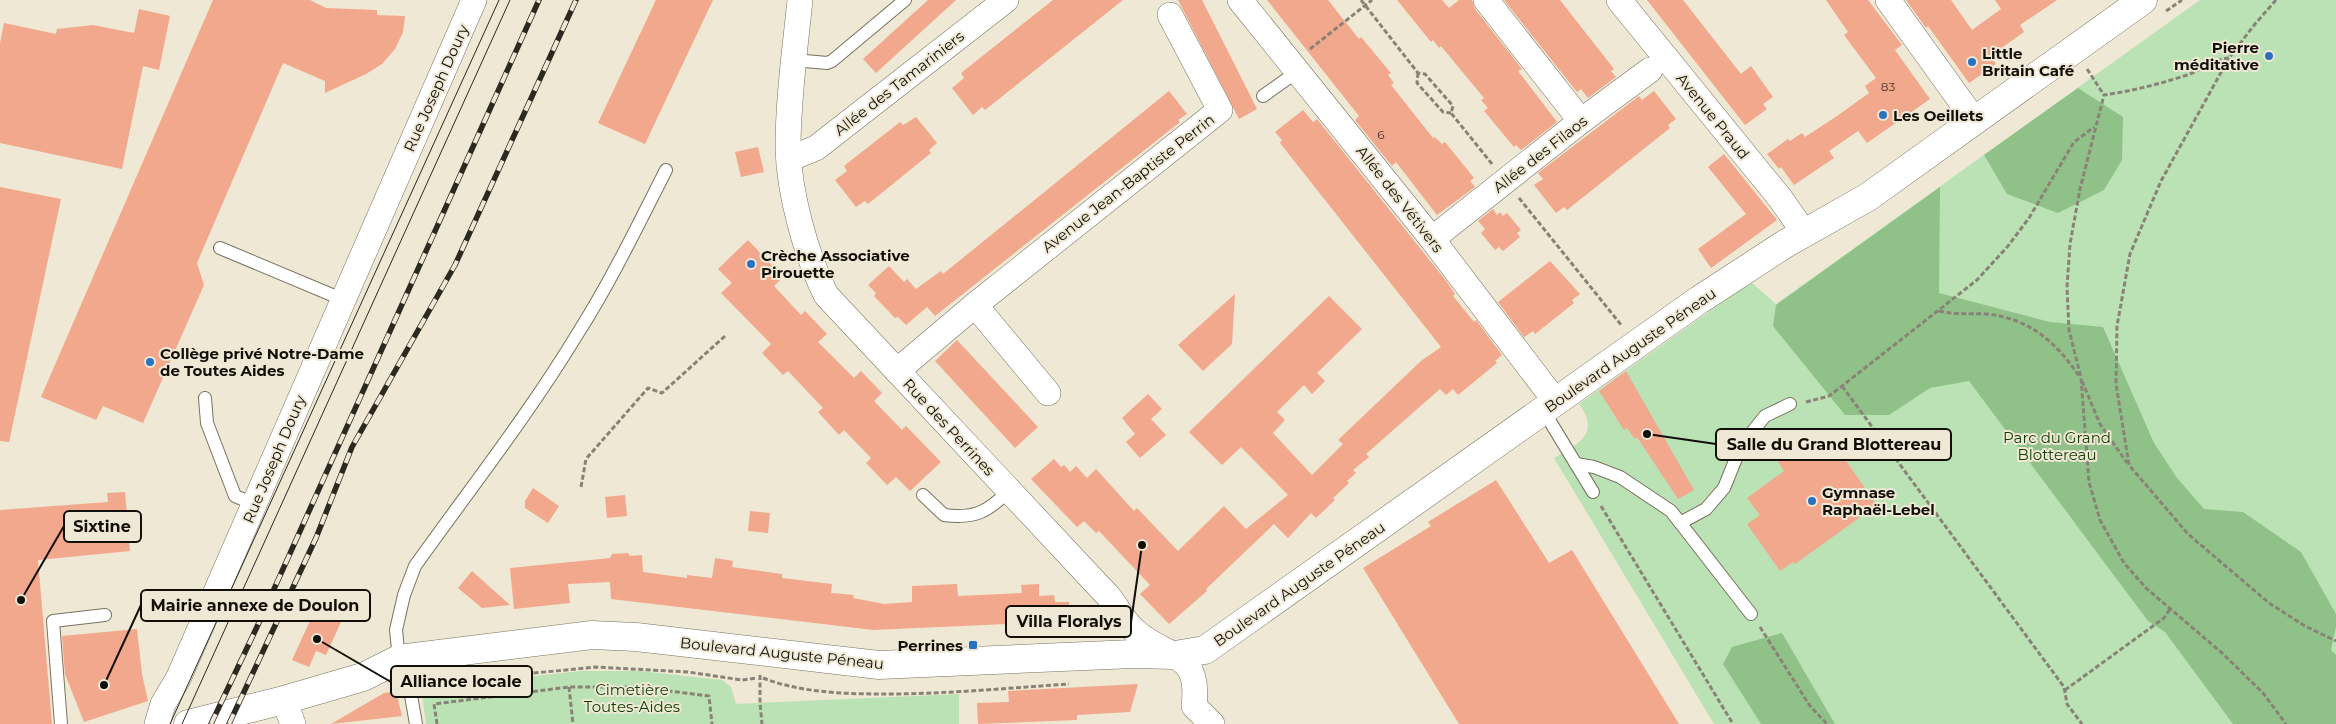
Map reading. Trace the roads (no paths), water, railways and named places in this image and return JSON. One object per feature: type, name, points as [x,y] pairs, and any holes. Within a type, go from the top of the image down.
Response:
[{"type":"street","name":"Rue Joseph Doury","points":[[157,724],[162,704],[178,679],[474,0]]},
{"type":"street","name":"Rue des Perrines","points":[[800,0],[794,60],[789,159],[800,222],[818,279],[826,295],[838,310],[1109,597],[1135,632],[1175,655]]},
{"type":"street","name":"Allée des Tamariniers","points":[[789,159],[816,148],[1006,0]]},
{"type":"street","name":"Allée des Vétivers","points":[[1240,0],[1432,240],[1550,406]]},
{"type":"street","points":[[1486,0],[1581,121]]},
{"type":"street","name":"Avenue Praud","points":[[1619,0],[1780,198],[1805,234]]},
{"type":"street","points":[[1888,0],[1975,121]]},
{"type":"street","name":"Boulevard Auguste Péneau","points":[[188,724],[289,712],[399,659],[592,635],[636,637],[762,665],[879,665],[1108,654],[1175,655],[1205,650],[1715,289],[1868,197],[2143,0]]},
{"type":"street","name":"Avenue Jean-Baptiste Perrin","points":[[897,371],[975,305],[1220,110],[1170,14]]},
{"type":"street","name":"Allée des Filaos","points":[[1432,240],[1581,121],[1650,70]]},
{"type":"street","points":[[975,305],[1048,393]]},
{"type":"street","points":[[1175,655],[1186,664],[1196,685],[1191,715],[1212,724]]},
{"type":"lane","points":[[794,60],[827,63],[832,61],[905,0]]},
{"type":"lane","points":[[1264,96],[1295,68]]},
{"type":"lane","points":[[416,724],[410,690],[399,659],[397,620],[404,594],[415,566],[578,334],[627,248],[666,170]]},
{"type":"lane","points":[[220,248],[344,300]]},
{"type":"lane","points":[[205,398],[207,423],[236,496],[254,504]]},
{"type":"lane","points":[[1680,523],[1706,509],[1724,488],[1741,446],[1765,416],[1790,404]]},
{"type":"lane","points":[[1550,406],[1576,464],[1593,492]]},
{"type":"lane","points":[[1576,464],[1594,467],[1620,476],[1671,511],[1751,614]]},
{"type":"lane","points":[[923,495],[944,515],[974,515],[992,508],[1009,491]]},
{"type":"lane","points":[[61,724],[53,621],[105,615]]},
{"type":"tram line","points":[[170,724],[499,0]]},
{"type":"tram line","points":[[182,724],[510,0]]},
{"type":"railway","points":[[211,724],[256,629],[539,0]]},
{"type":"railway","points":[[229,724],[316,538],[352,447],[455,265],[576,0]]},
{"type":"place","name":"Pierre méditative","points":[[2269,56]]},
{"type":"place","name":"Little Britain Café","points":[[1972,62]]},
{"type":"place","name":"Les Oeillets","points":[[1883,115]]},
{"type":"place","name":"Crèche Associative Pirouette","points":[[751,264]]},
{"type":"place","name":"Collège privé Notre-Dame de Toutes Aides","points":[[150,362]]},
{"type":"place","name":"Salle du Grand Blottereau","points":[[1647,434]]},
{"type":"place","name":"Gymnase Raphaël-Lebel","points":[[1812,501]]},
{"type":"place","name":"Villa Floralys","points":[[1142,545]]},
{"type":"place","name":"Sixtine","points":[[21,600]]},
{"type":"place","name":"Alliance locale","points":[[317,639]]},
{"type":"place","name":"Perrines","points":[[973,645]]},
{"type":"place","name":"Mairie annexe de Doulon","points":[[104,685]]},
{"type":"park label","name":"Parc du Grand Blottereau","points":[[2057,446]]},
{"type":"park label","name":"Cimetière Toutes-Aides","points":[[632,698]]}]
